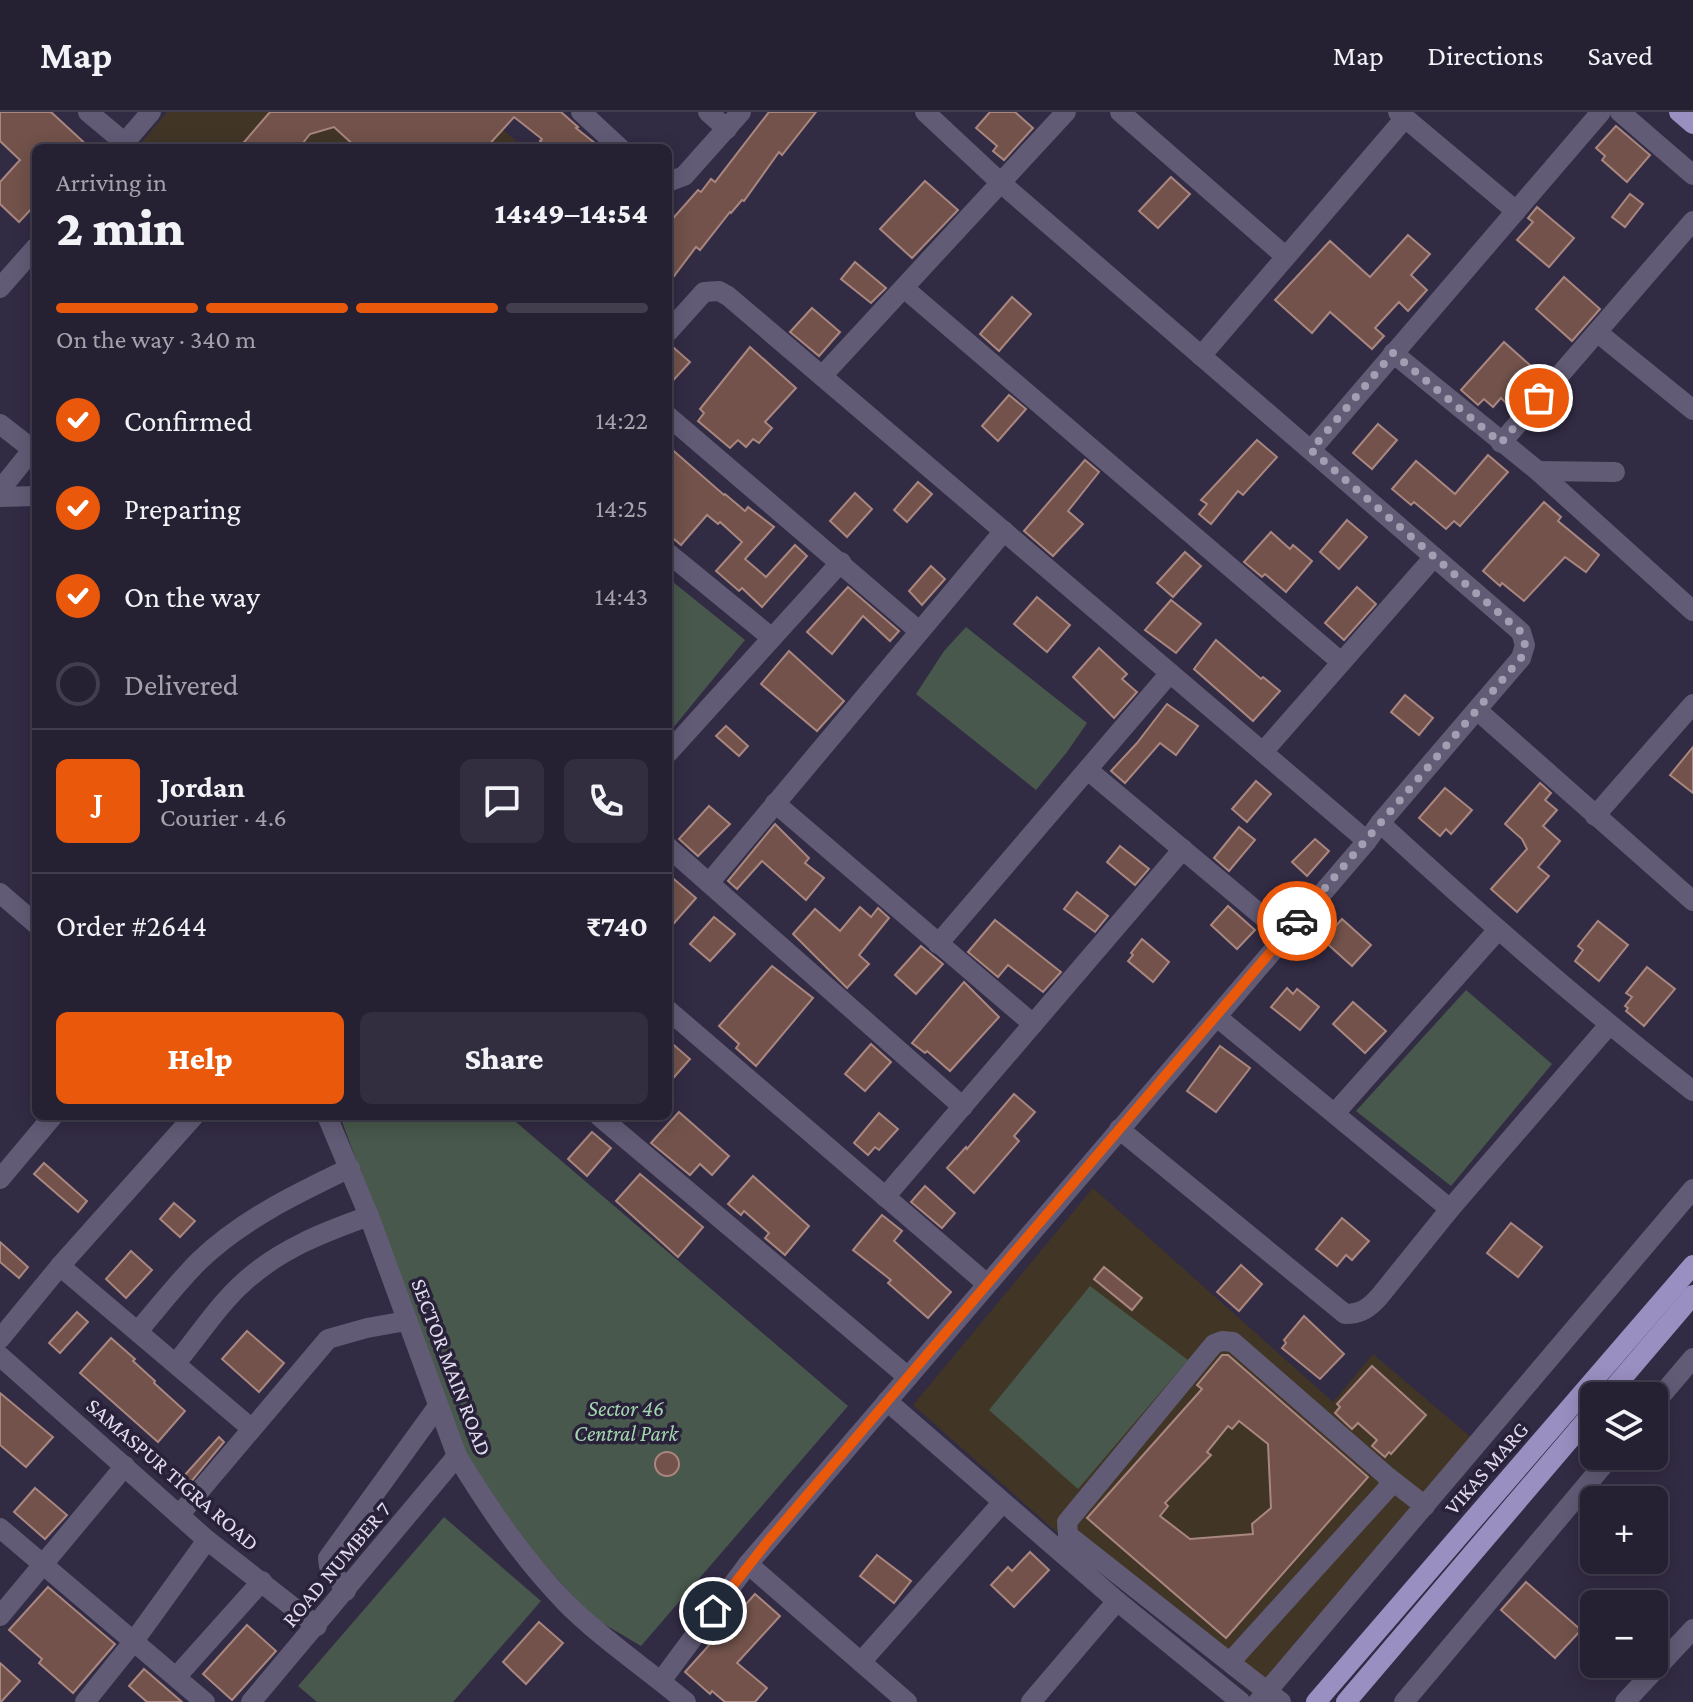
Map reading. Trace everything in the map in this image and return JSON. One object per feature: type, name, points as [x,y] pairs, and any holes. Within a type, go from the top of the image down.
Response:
[{"type":"main road","points":[[1679,112],[1693,124]]},
{"type":"main road","name":"VIKAS MARG","points":[[1316,1702],[1693,1265]]},
{"type":"main road","points":[[1619,1382],[1693,1295]]},
{"type":"main road","name":"VIKAS MARG","points":[[1346,1702],[1580,1427]]},
{"type":"street","points":[[88,112],[122,144]]},
{"type":"street","points":[[124,144],[151,112]]},
{"type":"street","points":[[581,112],[616,144]]},
{"type":"street","points":[[708,112],[727,129]]},
{"type":"street","points":[[672,180],[684,176],[741,112]]},
{"type":"street","points":[[661,1681],[748,1564],[1367,841],[1521,658],[1525,645],[1521,632],[1001,183],[925,112]]},
{"type":"street","points":[[822,376],[1066,112]]},
{"type":"street","points":[[1120,112],[1285,256]]},
{"type":"street","points":[[1311,450],[1601,112]]},
{"type":"street","points":[[1620,112],[1693,175]]},
{"type":"street","points":[[1201,356],[1401,115],[1516,211]]},
{"type":"street","points":[[1501,443],[1693,221]]},
{"type":"street","points":[[0,288],[32,252]]},
{"type":"street","points":[[904,288],[1341,662]]},
{"type":"street","points":[[672,327],[700,295],[711,290],[719,291],[1367,841]]},
{"type":"street","points":[[1597,332],[1693,410]]},
{"type":"street","points":[[1393,353],[1538,471],[1693,611]]},
{"type":"street","points":[[672,419],[919,631]]},
{"type":"street","points":[[0,424],[32,448]]},
{"type":"street","points":[[0,490],[32,452]]},
{"type":"street","points":[[1538,471],[1615,472]]},
{"type":"street","points":[[0,497],[32,496]]},
{"type":"street","points":[[709,883],[1004,531]]},
{"type":"street","points":[[672,556],[772,638]]},
{"type":"street","points":[[1263,752],[1434,557]]},
{"type":"street","points":[[672,749],[841,562]]},
{"type":"street","points":[[938,944],[1170,673]]},
{"type":"street","points":[[1595,816],[1693,704]]},
{"type":"street","points":[[1477,710],[1693,901]]},
{"type":"street","points":[[1089,771],[1285,935]]},
{"type":"street","points":[[775,803],[1033,1024]]},
{"type":"street","points":[[1380,823],[1497,931],[1693,1091]]},
{"type":"street","points":[[885,1197],[1183,849]]},
{"type":"street","points":[[672,851],[963,1107]]},
{"type":"street","points":[[0,893],[32,921]]},
{"type":"street","points":[[1335,1113],[1497,931]]},
{"type":"street","points":[[672,1013],[987,1284]]},
{"type":"street","points":[[1217,1017],[1450,1209]]},
{"type":"street","points":[[1119,1129],[1345,1314],[1357,1314],[1369,1308],[1609,1025]]},
{"type":"street","points":[[0,1179],[50,1120]]},
{"type":"street","points":[[0,1339],[60,1266],[190,1120]]},
{"type":"street","name":"SECTOR MAIN ROAD","points":[[329,1120],[369,1216],[457,1456],[519,1552],[570,1606],[686,1702]]},
{"type":"street","points":[[604,1120],[908,1377]]},
{"type":"street","points":[[138,1331],[199,1261],[248,1223],[273,1205],[350,1168]]},
{"type":"street","points":[[1425,1506],[1233,1342],[1222,1341],[1214,1344],[1067,1522],[1067,1528],[1068,1535],[1233,1665],[1269,1698],[1425,1506],[1693,1189]]},
{"type":"street","points":[[176,1363],[242,1284],[269,1262],[312,1237],[369,1216]]},
{"type":"street","points":[[60,1266],[251,1428]]},
{"type":"street","points":[[180,1514],[328,1339],[406,1321]]},
{"type":"street","name":"SAMASPUR TIGRA ROAD","points":[[0,1356],[207,1540],[317,1626]]},
{"type":"street","points":[[1668,1387],[1693,1358]]},
{"type":"street","points":[[887,1401],[1117,1601],[1241,1702]]},
{"type":"street","points":[[346,1591],[329,1566],[328,1558],[438,1406]]},
{"type":"street","name":"ROAD NUMBER 7","points":[[251,1702],[457,1456]]},
{"type":"street","points":[[0,1616],[125,1466]]},
{"type":"street","points":[[1404,1702],[1599,1470]]},
{"type":"street","points":[[1233,1665],[1236,1653],[1388,1488],[1389,1478]]},
{"type":"street","points":[[861,1662],[1002,1503]]},
{"type":"street","points":[[0,1528],[205,1702]]},
{"type":"street","points":[[85,1702],[134,1641],[207,1540]]},
{"type":"street","points":[[748,1564],[907,1702]]},
{"type":"street","points":[[177,1676],[262,1581]]},
{"type":"street","points":[[1031,1702],[1117,1601]]},
{"type":"street","points":[[1625,1702],[1693,1629]]},
{"type":"shaded area","points":[[167,112],[483,112],[519,144],[140,144]]},
{"type":"shaded area","points":[[1093,1188],[1333,1402],[1373,1354],[1473,1439],[1254,1695],[1059,1534],[913,1405]]},
{"type":"green space","points":[[672,581],[745,640],[672,729]]},
{"type":"green space","points":[[966,627],[1087,723],[1036,790],[916,694],[944,651]]},
{"type":"green space","points":[[1466,990],[1552,1064],[1451,1186],[1356,1111]]},
{"type":"green space","name":"Sector 46 Central Park","points":[[341,1120],[514,1120],[848,1406],[641,1646],[592,1617],[497,1512],[463,1451]]},
{"type":"green space","points":[[1090,1286],[1188,1360],[1078,1489],[989,1410]]},
{"type":"green space","points":[[444,1517],[541,1601],[453,1702],[317,1702],[298,1686]]},
{"type":"building","points":[[0,112],[51,112],[86,144],[32,144],[32,208],[19,222],[0,204],[0,182],[20,160],[0,141]]},
{"type":"building","points":[[270,112],[561,112],[596,144],[544,144],[540,141],[542,139],[514,117],[490,144],[353,144],[334,127],[310,134],[302,144],[242,144]]},
{"type":"building","points":[[769,112],[816,112],[782,155],[779,152],[744,201],[730,212],[700,250],[696,247],[672,279],[672,219],[698,190],[701,192],[711,179],[715,182]]},
{"type":"building","points":[[990,112],[1015,112],[1033,128],[1004,160],[993,151],[997,146],[976,128]]},
{"type":"building","points":[[1616,126],[1650,155],[1627,182],[1602,160],[1605,156],[1596,148]]},
{"type":"building","points":[[1171,177],[1190,194],[1158,228],[1139,211]]},
{"type":"building","points":[[925,181],[958,210],[912,258],[880,229]]},
{"type":"building","points":[[1630,194],[1643,204],[1625,227],[1612,217]]},
{"type":"building","points":[[1537,207],[1574,238],[1549,267],[1517,240],[1533,222],[1528,218]]},
{"type":"building","points":[[1408,235],[1430,254],[1411,275],[1427,290],[1408,311],[1399,302],[1375,328],[1384,336],[1372,349],[1330,312],[1312,333],[1275,300],[1330,241],[1370,277]]},
{"type":"building","points":[[855,262],[886,288],[871,303],[841,279]]},
{"type":"building","points":[[1564,277],[1600,309],[1572,341],[1536,309]]},
{"type":"building","points":[[1012,297],[1031,314],[999,351],[980,334]]},
{"type":"building","points":[[812,308],[840,332],[819,356],[790,332]]},
{"type":"building","points":[[1504,342],[1540,374],[1519,398],[1517,395],[1508,405],[1501,398],[1493,407],[1484,399],[1478,405],[1461,390]]},
{"type":"building","points":[[750,347],[796,388],[765,422],[772,428],[759,443],[753,439],[746,447],[738,440],[730,448],[698,421],[704,413],[700,409]]},
{"type":"building","points":[[674,348],[690,362],[672,382]]},
{"type":"building","points":[[1009,395],[1026,409],[998,441],[982,426]]},
{"type":"building","points":[[1378,424],[1397,440],[1372,469],[1353,453]]},
{"type":"building","points":[[1257,440],[1277,457],[1243,495],[1238,491],[1211,524],[1199,514],[1207,504],[1201,500]]},
{"type":"building","points":[[672,450],[745,511],[748,507],[774,527],[745,559],[766,577],[795,545],[807,556],[762,607],[742,588],[739,591],[716,571],[742,542],[720,522],[718,524],[707,515],[681,545],[672,537]]},
{"type":"building","points":[[1488,455],[1508,472],[1460,526],[1454,521],[1446,529],[1414,502],[1411,505],[1392,489],[1416,461],[1455,494]]},
{"type":"building","points":[[1085,460],[1099,472],[1068,511],[1083,524],[1053,556],[1024,531]]},
{"type":"building","points":[[918,482],[932,494],[907,522],[894,510]]},
{"type":"building","points":[[855,493],[872,509],[847,537],[830,521]]},
{"type":"building","points":[[1544,502],[1561,517],[1558,521],[1599,555],[1586,572],[1565,557],[1524,601],[1483,571]]},
{"type":"building","points":[[1347,520],[1367,537],[1339,569],[1320,552]]},
{"type":"building","points":[[1271,532],[1290,549],[1293,545],[1312,561],[1286,592],[1265,574],[1262,577],[1244,562]]},
{"type":"building","points":[[1185,552],[1201,566],[1173,597],[1157,583]]},
{"type":"building","points":[[931,566],[945,579],[922,605],[909,591]]},
{"type":"building","points":[[848,587],[899,631],[890,641],[863,616],[832,654],[807,632]]},
{"type":"building","points":[[1357,587],[1376,604],[1344,640],[1325,623]]},
{"type":"building","points":[[1037,597],[1070,625],[1047,652],[1014,624]]},
{"type":"building","points":[[1171,600],[1201,624],[1176,653],[1145,630]]},
{"type":"building","points":[[1216,640],[1261,679],[1263,677],[1280,691],[1253,721],[1194,669]]},
{"type":"building","points":[[1099,648],[1127,674],[1122,679],[1137,692],[1114,718],[1073,677]]},
{"type":"building","points":[[789,651],[844,701],[817,731],[761,684]]},
{"type":"building","points":[[1405,695],[1433,718],[1419,735],[1391,712]]},
{"type":"building","points":[[1167,704],[1198,726],[1176,755],[1160,743],[1125,783],[1111,771]]},
{"type":"building","points":[[726,726],[748,746],[739,756],[716,736]]},
{"type":"building","points":[[1693,747],[1693,793],[1670,775]]},
{"type":"building","points":[[1256,781],[1271,794],[1247,822],[1232,809]]},
{"type":"building","points":[[1540,783],[1551,793],[1545,800],[1557,810],[1543,826],[1560,841],[1538,867],[1549,876],[1517,912],[1491,889],[1527,849],[1522,839],[1505,824]]},
{"type":"building","points":[[1445,788],[1472,810],[1451,834],[1446,829],[1440,836],[1419,818]]},
{"type":"building","points":[[709,806],[730,824],[698,856],[679,839]]},
{"type":"building","points":[[775,824],[809,858],[805,863],[824,878],[806,900],[762,861],[737,889],[728,881]]},
{"type":"building","points":[[1239,827],[1255,840],[1229,871],[1214,858]]},
{"type":"building","points":[[1315,839],[1329,851],[1307,876],[1292,862]]},
{"type":"building","points":[[1120,846],[1149,869],[1135,885],[1107,862]]},
{"type":"building","points":[[672,877],[696,898],[672,925]]},
{"type":"building","points":[[1077,892],[1108,916],[1095,932],[1064,909]]},
{"type":"building","points":[[1228,906],[1255,930],[1237,949],[1211,925]]},
{"type":"building","points":[[860,907],[871,917],[878,908],[889,918],[859,955],[869,964],[847,988],[793,934],[815,909],[840,931]]},
{"type":"building","points":[[714,917],[735,934],[710,961],[690,944]]},
{"type":"building","points":[[1342,919],[1371,945],[1352,966],[1323,940]]},
{"type":"building","points":[[995,920],[1061,972],[1043,992],[1008,965],[998,977],[968,952]]},
{"type":"building","points":[[1598,921],[1628,945],[1599,981],[1575,961],[1583,950],[1578,946]]},
{"type":"building","points":[[1142,939],[1169,962],[1153,982],[1128,961]]},
{"type":"building","points":[[921,946],[943,964],[916,994],[895,975]]},
{"type":"building","points":[[772,966],[813,998],[756,1066],[736,1048],[739,1044],[719,1026]]},
{"type":"building","points":[[1647,967],[1675,989],[1644,1026],[1626,1011],[1628,1008],[1625,1006],[1632,997],[1626,993]]},
{"type":"building","points":[[964,982],[999,1017],[950,1071],[927,1051],[925,1053],[912,1043]]},
{"type":"building","points":[[1287,988],[1293,994],[1297,989],[1319,1007],[1300,1030],[1271,1007]]},
{"type":"building","points":[[1353,1002],[1386,1031],[1365,1053],[1333,1024]]},
{"type":"building","points":[[672,1043],[690,1059],[672,1079]]},
{"type":"building","points":[[871,1044],[891,1062],[865,1091],[845,1074]]},
{"type":"building","points":[[1220,1046],[1250,1068],[1216,1112],[1187,1091]]},
{"type":"building","points":[[1014,1094],[1035,1112],[1014,1136],[1019,1141],[974,1193],[947,1168]]},
{"type":"building","points":[[679,1112],[729,1156],[712,1175],[700,1164],[690,1175],[651,1143]]},
{"type":"building","points":[[879,1113],[898,1129],[879,1150],[875,1147],[868,1155],[854,1143]]},
{"type":"building","points":[[592,1132],[611,1148],[587,1176],[568,1159]]},
{"type":"building","points":[[44,1163],[87,1201],[78,1212],[34,1174]]},
{"type":"building","points":[[640,1174],[703,1227],[678,1257],[616,1201]]},
{"type":"building","points":[[753,1176],[809,1226],[785,1255],[765,1238],[769,1233],[744,1211],[741,1215],[728,1204]]},
{"type":"building","points":[[925,1186],[955,1213],[942,1228],[911,1202]]},
{"type":"building","points":[[174,1203],[195,1221],[180,1237],[160,1219]]},
{"type":"building","points":[[882,1215],[902,1231],[894,1241],[951,1292],[928,1318],[888,1283],[891,1280],[853,1250]]},
{"type":"building","points":[[1342,1218],[1369,1241],[1352,1260],[1346,1255],[1337,1266],[1316,1249]]},
{"type":"building","points":[[1511,1223],[1542,1247],[1518,1277],[1487,1253]]},
{"type":"building","points":[[0,1242],[28,1267],[19,1278],[0,1262]]},
{"type":"building","points":[[131,1251],[152,1270],[126,1298],[106,1279]]},
{"type":"building","points":[[1241,1265],[1262,1284],[1239,1311],[1217,1292]]},
{"type":"building","points":[[1104,1267],[1142,1298],[1132,1310],[1094,1279]]},
{"type":"building","points":[[77,1312],[88,1322],[60,1353],[49,1343]]},
{"type":"building","points":[[1304,1316],[1344,1354],[1320,1379],[1282,1348],[1286,1343],[1284,1340]]},
{"type":"building","points":[[247,1331],[284,1363],[259,1392],[222,1359]]},
{"type":"building","points":[[111,1338],[185,1411],[158,1442],[80,1373]]},
{"type":"building","points":[[1222,1355],[1228,1355],[1368,1477],[1226,1638],[1087,1518],[1202,1389],[1197,1385]],"holes":[[[1239,1421],[1268,1444],[1271,1508],[1252,1524],[1253,1534],[1190,1539],[1160,1516],[1168,1506],[1165,1503],[1211,1455],[1207,1452],[1228,1426],[1232,1429]]]},
{"type":"building","points":[[1372,1366],[1426,1415],[1385,1457],[1372,1446],[1377,1440],[1358,1423],[1352,1429],[1335,1413],[1340,1407],[1337,1404]]},
{"type":"building","points":[[0,1393],[53,1437],[26,1467],[0,1445]]},
{"type":"building","points":[[219,1437],[224,1442],[190,1483],[183,1477]]},
{"type":"building","points":[[667,1452],[675,1456],[679,1464],[675,1472],[667,1476],[659,1472],[655,1464],[659,1456]]},
{"type":"building","points":[[35,1488],[67,1515],[45,1539],[14,1512]]},
{"type":"building","points":[[1030,1552],[1049,1570],[1014,1607],[991,1585],[1008,1567],[1012,1571]]},
{"type":"building","points":[[877,1555],[911,1581],[894,1603],[860,1576]]},
{"type":"building","points":[[1526,1582],[1580,1631],[1555,1658],[1501,1610]]},
{"type":"building","points":[[48,1587],[115,1644],[73,1693],[39,1663],[42,1659],[9,1630]]},
{"type":"building","points":[[755,1594],[780,1616],[737,1663],[767,1688],[755,1702],[725,1702],[712,1691],[710,1694],[685,1672]]},
{"type":"building","points":[[539,1622],[563,1643],[526,1684],[503,1662]]},
{"type":"building","points":[[247,1625],[276,1651],[232,1700],[203,1674]]},
{"type":"building","points":[[0,1663],[20,1681],[1,1702],[0,1702]]},
{"type":"building","points":[[144,1669],[182,1702],[147,1702],[129,1686]]},
{"type":"way so far","points":[[1297,921],[1521,658],[1525,645],[1521,632],[1311,450],[1393,353],[1501,443],[1539,398]]},
{"type":"route","points":[[713,1611],[748,1564],[1297,921]]}]
